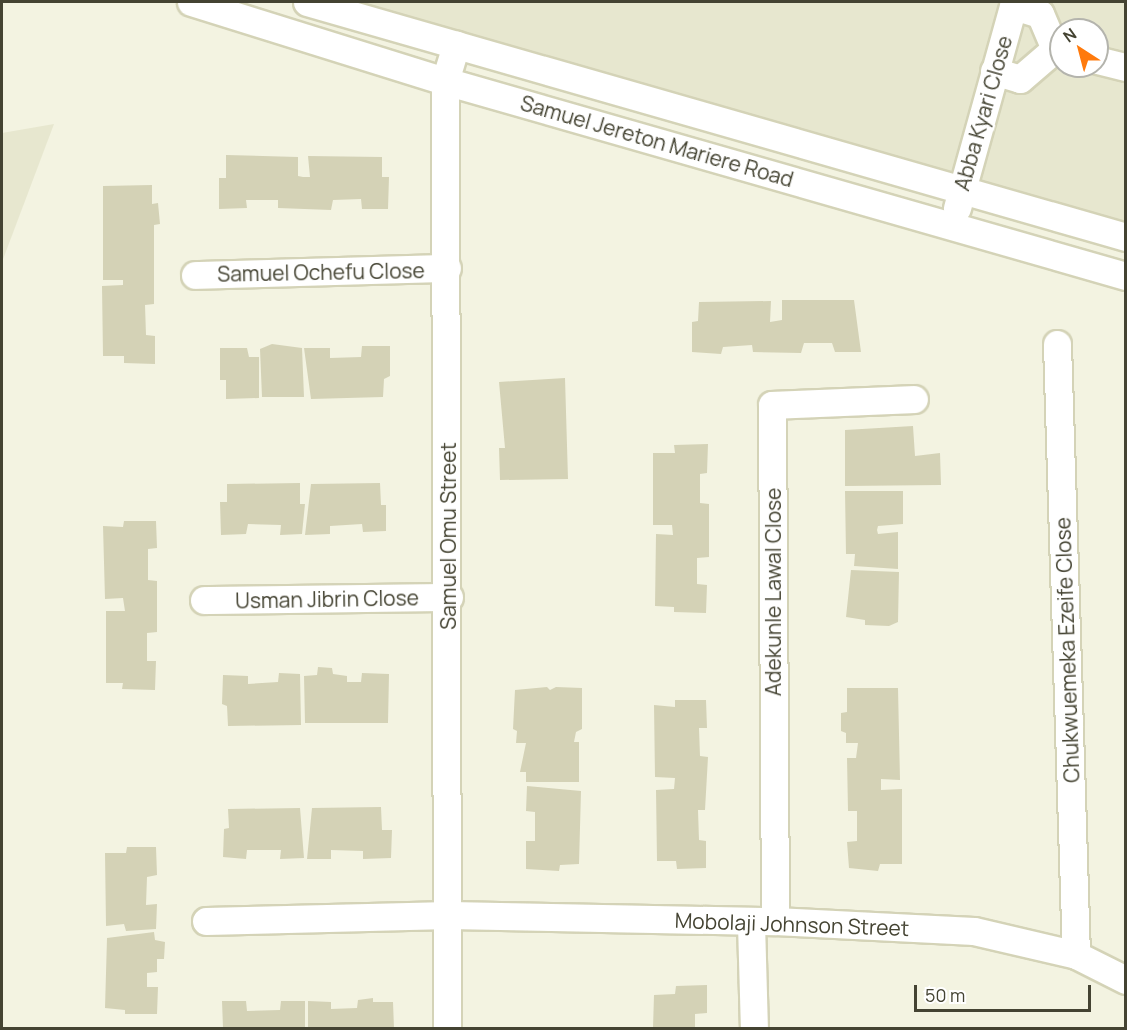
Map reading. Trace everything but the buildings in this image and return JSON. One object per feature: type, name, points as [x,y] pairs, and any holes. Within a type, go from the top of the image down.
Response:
[{"type":"street","name":"Samuel Jereton Mariere Road","points":[[191,2],[445,81],[1125,276]]},
{"type":"street","name":"Samuel Jereton Mariere Road","points":[[307,2],[1125,237]]},
{"type":"street","points":[[1013,4],[1040,14],[1049,32]]},
{"type":"street","name":"Abba Kyari Close","points":[[953,225],[1013,4]]},
{"type":"street","name":"Samuel Omu Street","points":[[447,1029],[449,597],[445,81],[456,45]]},
{"type":"street","points":[[994,71],[1020,79],[1049,57]]},
{"type":"street","points":[[1109,63],[1125,68]]},
{"type":"street","name":"Samuel Ochefu Close","points":[[195,275],[447,268]]},
{"type":"street","name":"Chukwuemeka Ezeife Close","points":[[1057,344],[1076,955]]},
{"type":"street","name":"Adekunle Lawal Close","points":[[754,1029],[763,922],[772,405],[914,399]]},
{"type":"street","name":"Usman Jibrin Close","points":[[204,600],[449,597]]},
{"type":"street","name":"Mobolaji Johnson Street","points":[[206,921],[449,915],[763,922],[974,931],[1076,955],[1125,980]]},
{"type":"shaded area","points":[[341,2],[1125,2],[1125,238]]},
{"type":"shaded area","points":[[54,124],[2,262],[2,133]]}]
